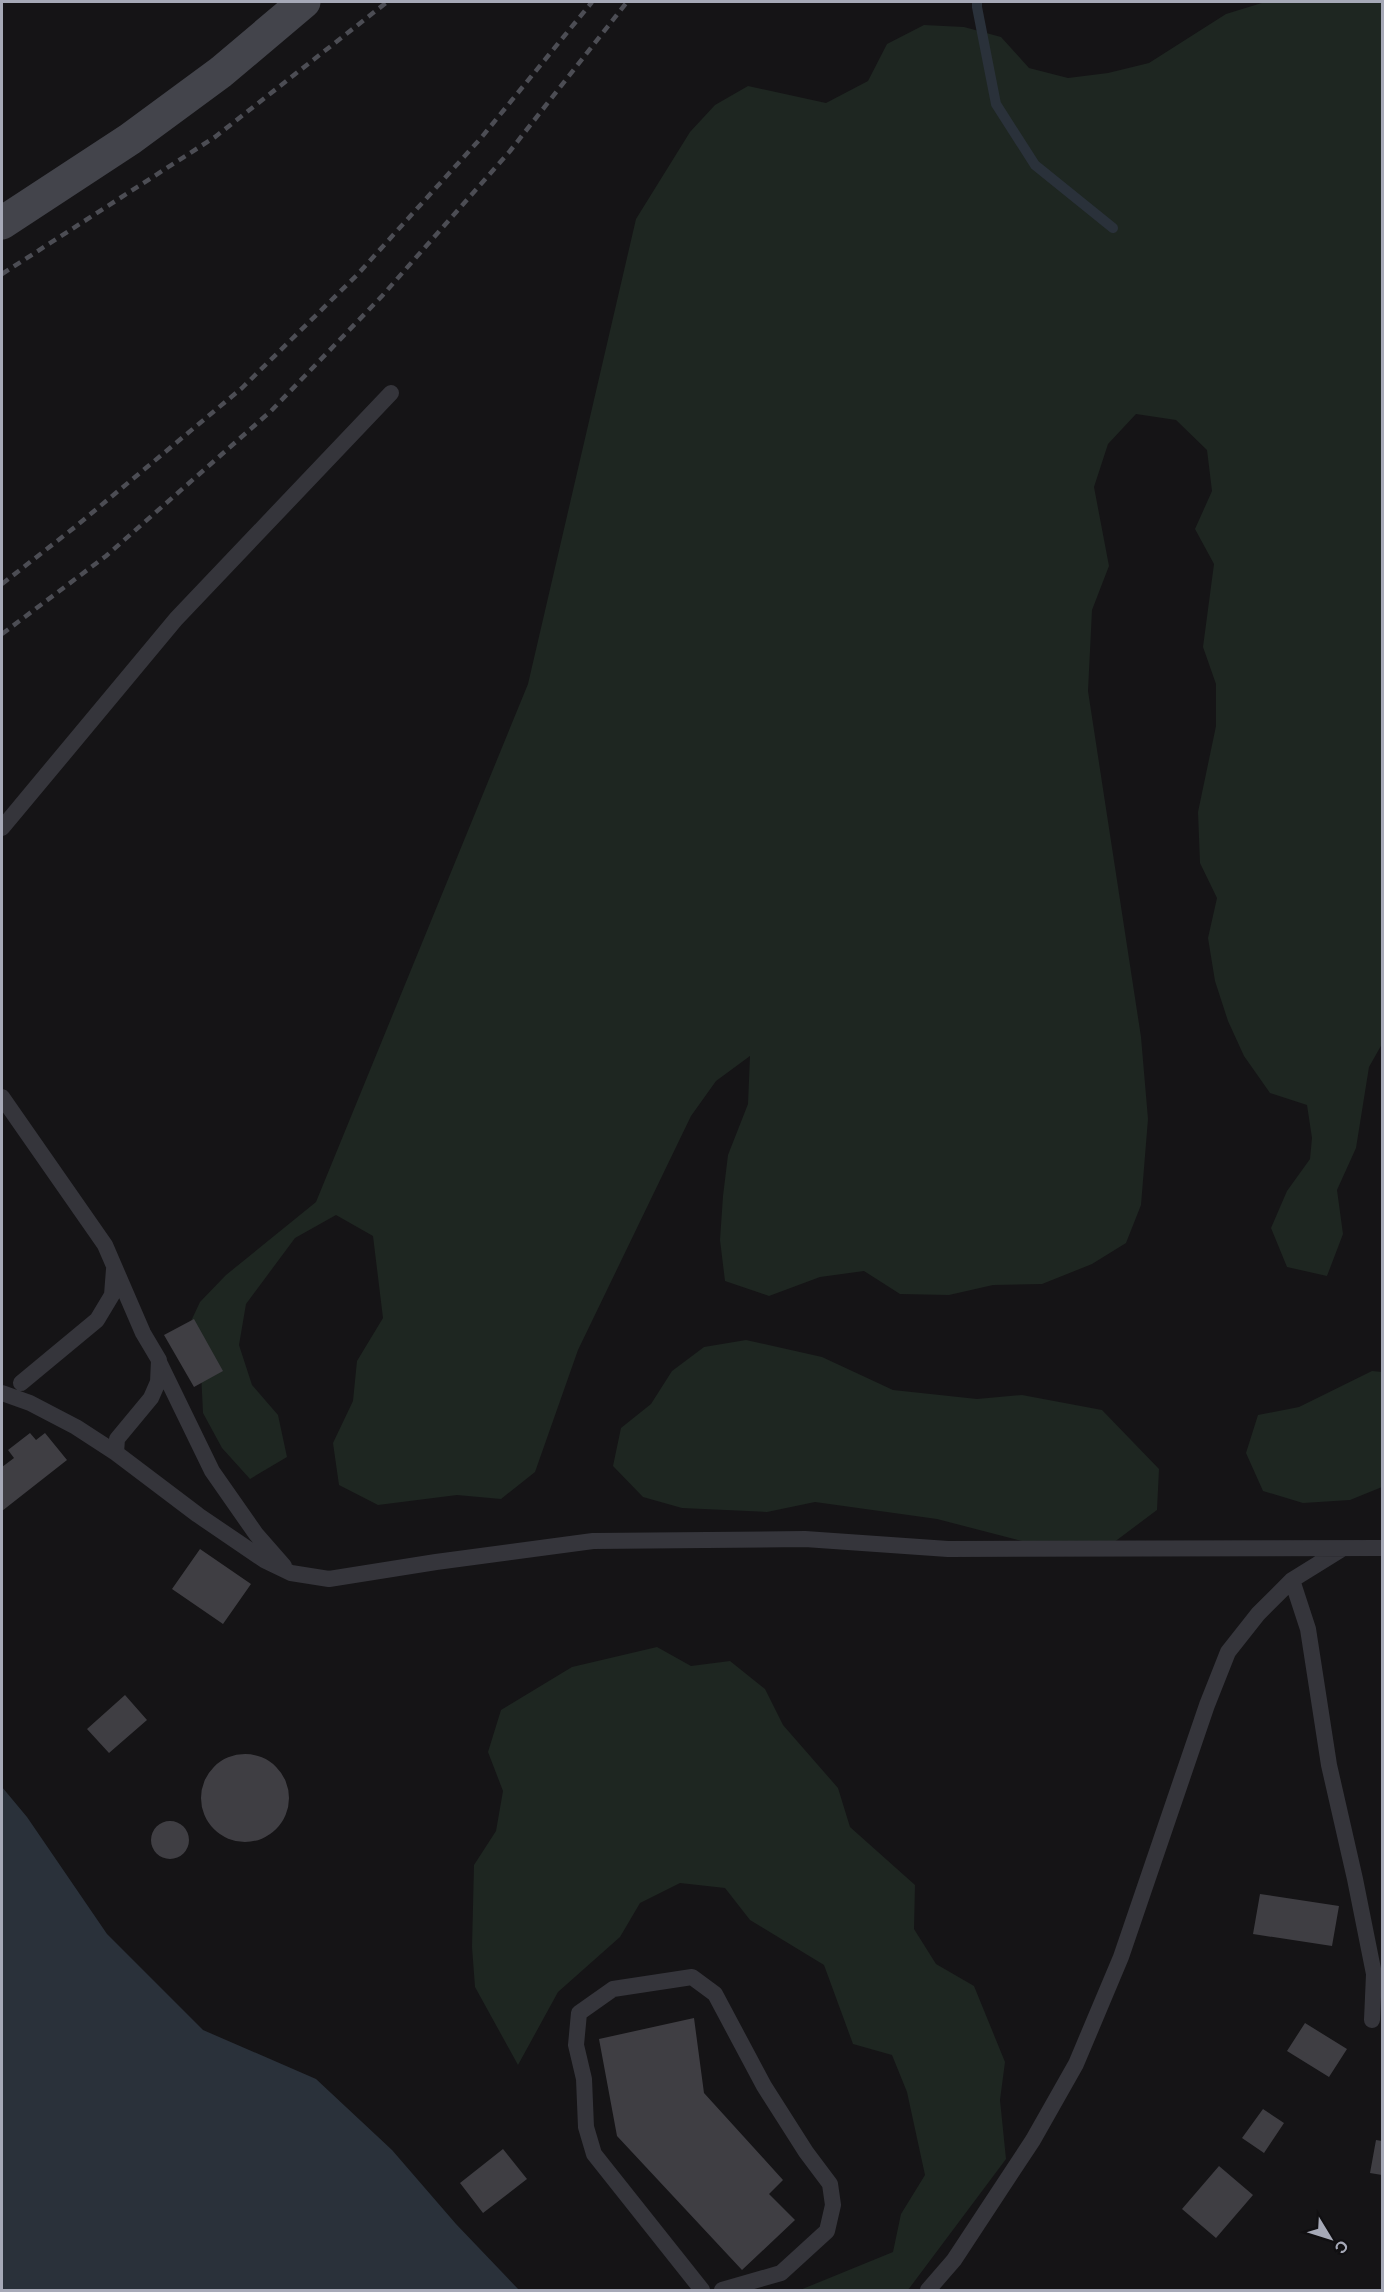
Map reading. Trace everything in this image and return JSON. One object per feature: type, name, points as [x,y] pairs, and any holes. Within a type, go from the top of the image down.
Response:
[{"type":"main road","points":[[2,223],[130,139],[221,72],[304,2]]},
{"type":"lane","points":[[2,828],[176,619],[391,393]]},
{"type":"lane","points":[[2,1097],[105,1245],[143,1333],[159,1360],[212,1471],[256,1534],[291,1573]]},
{"type":"lane","points":[[21,1383],[96,1320],[112,1295],[114,1265]]},
{"type":"lane","points":[[116,1453],[117,1438],[151,1398],[158,1382],[159,1360]]},
{"type":"lane","points":[[2,1393],[30,1403],[76,1426],[264,1560],[291,1573],[329,1579],[593,1541],[805,1539],[948,1549],[1383,1548]]},
{"type":"lane","points":[[928,2290],[954,2260],[1033,2140],[1076,2064],[1121,1958],[1207,1705],[1228,1652],[1258,1614],[1292,1580],[1343,1549]]},
{"type":"lane","points":[[1292,1580],[1308,1629],[1329,1766],[1374,1974],[1372,2020]]},
{"type":"lane","points":[[702,2290],[594,2154],[586,2127],[584,2079],[576,2045],[579,2013],[613,1989],[692,1977],[715,1994],[764,2086],[806,2152],[830,2184],[833,2205],[827,2232],[781,2273],[722,2290]]},
{"type":"shaded area","points":[[1265,2],[1382,2],[1382,1044],[1369,1067],[1356,1148],[1337,1190],[1343,1234],[1327,1276],[1287,1267],[1271,1228],[1287,1191],[1310,1159],[1312,1138],[1307,1105],[1270,1093],[1244,1056],[1228,1021],[1215,981],[1208,938],[1217,898],[1200,863],[1198,812],[1216,726],[1216,684],[1203,647],[1214,564],[1195,529],[1212,491],[1207,450],[1176,420],[1136,414],[1108,444],[1094,487],[1109,566],[1092,610],[1088,691],[1141,1037],[1148,1119],[1141,1205],[1126,1243],[1092,1264],[1042,1284],[993,1285],[949,1295],[900,1294],[864,1271],[820,1277],[769,1296],[725,1281],[720,1240],[723,1196],[728,1155],[748,1104],[750,1056],[716,1081],[691,1116],[578,1350],[535,1472],[501,1499],[457,1495],[378,1505],[339,1485],[333,1443],[353,1401],[357,1361],[383,1318],[373,1236],[336,1215],[295,1238],[246,1304],[239,1345],[252,1385],[278,1415],[287,1457],[250,1479],[222,1448],[203,1413],[201,1372],[184,1336],[200,1302],[226,1275],[316,1202],[528,684],[636,219],[690,132],[715,105],[748,86],[826,103],[868,81],[887,44],[924,25],[964,27],[1001,37],[1029,68],[1068,78],[1108,73],[1149,63],[1226,14]]},
{"type":"shaded area","points":[[746,1340],[822,1357],[893,1390],[977,1399],[1022,1395],[1102,1410],[1159,1469],[1157,1510],[1109,1546],[1022,1541],[937,1519],[815,1502],[767,1512],[682,1508],[643,1497],[613,1466],[621,1428],[651,1404],[672,1371],[704,1347]]},
{"type":"shaded area","points":[[1372,1371],[1382,1372],[1382,1487],[1350,1500],[1303,1503],[1263,1491],[1246,1453],[1258,1415],[1299,1407]]},
{"type":"shaded area","points":[[657,1647],[691,1666],[730,1661],[765,1689],[783,1725],[838,1788],[850,1827],[915,1885],[914,1929],[936,1964],[974,1986],[1005,2062],[1000,2100],[1006,2159],[908,2290],[800,2290],[893,2252],[901,2214],[925,2175],[907,2092],[892,2055],[853,2044],[824,1965],[750,1920],[725,1888],[680,1883],[640,1903],[620,1937],[558,1992],[518,2065],[475,1987],[472,1947],[474,1865],[496,1831],[503,1791],[488,1752],[501,1710],[572,1667]]},
{"type":"shaded area","points":[[2,1787],[27,1817],[107,1934],[203,2030],[316,2079],[392,2150],[456,2224],[519,2290],[2,2290]]},
{"type":"building","points":[[194,1319],[223,1371],[194,1387],[164,1335]]},
{"type":"building","points":[[30,1433],[36,1440],[45,1433],[67,1460],[2,1511],[2,1467],[14,1458],[8,1450]]},
{"type":"building","points":[[200,1549],[251,1584],[223,1624],[172,1589]]},
{"type":"building","points":[[125,1695],[147,1720],[109,1753],[87,1729]]},
{"type":"building","points":[[236,1754],[254,1754],[270,1761],[282,1773],[289,1789],[289,1807],[282,1823],[270,1835],[254,1842],[236,1842],[220,1835],[208,1823],[201,1807],[201,1789],[208,1773],[220,1761]]},
{"type":"building","points":[[170,1821],[177,1822],[183,1827],[188,1833],[188,1847],[183,1853],[177,1858],[170,1859],[163,1858],[157,1853],[152,1847],[151,1840],[152,1833],[157,1827],[163,1822]]},
{"type":"building","points":[[1260,1894],[1339,1906],[1332,1946],[1253,1934]]},
{"type":"building","points":[[694,2018],[704,2093],[783,2180],[769,2194],[795,2220],[742,2270],[617,2136],[599,2039]]},
{"type":"building","points":[[1305,2023],[1347,2049],[1329,2077],[1287,2051]]},
{"type":"building","points":[[1263,2109],[1284,2123],[1264,2153],[1242,2138]]},
{"type":"building","points":[[1376,2140],[1382,2141],[1382,2175],[1370,2173]]},
{"type":"building","points":[[503,2149],[527,2179],[483,2213],[460,2183]]},
{"type":"building","points":[[1219,2166],[1253,2195],[1216,2238],[1182,2209]]},
{"type":"waterway","points":[[977,2],[996,104],[1035,165],[1113,228]]},
{"type":"railway","points":[[2,274],[215,137],[387,2]]},
{"type":"railway","points":[[2,584],[75,527],[242,388],[357,275],[481,138],[592,2]]},
{"type":"railway","points":[[2,634],[106,556],[271,411],[382,296],[510,151],[627,2]]}]
